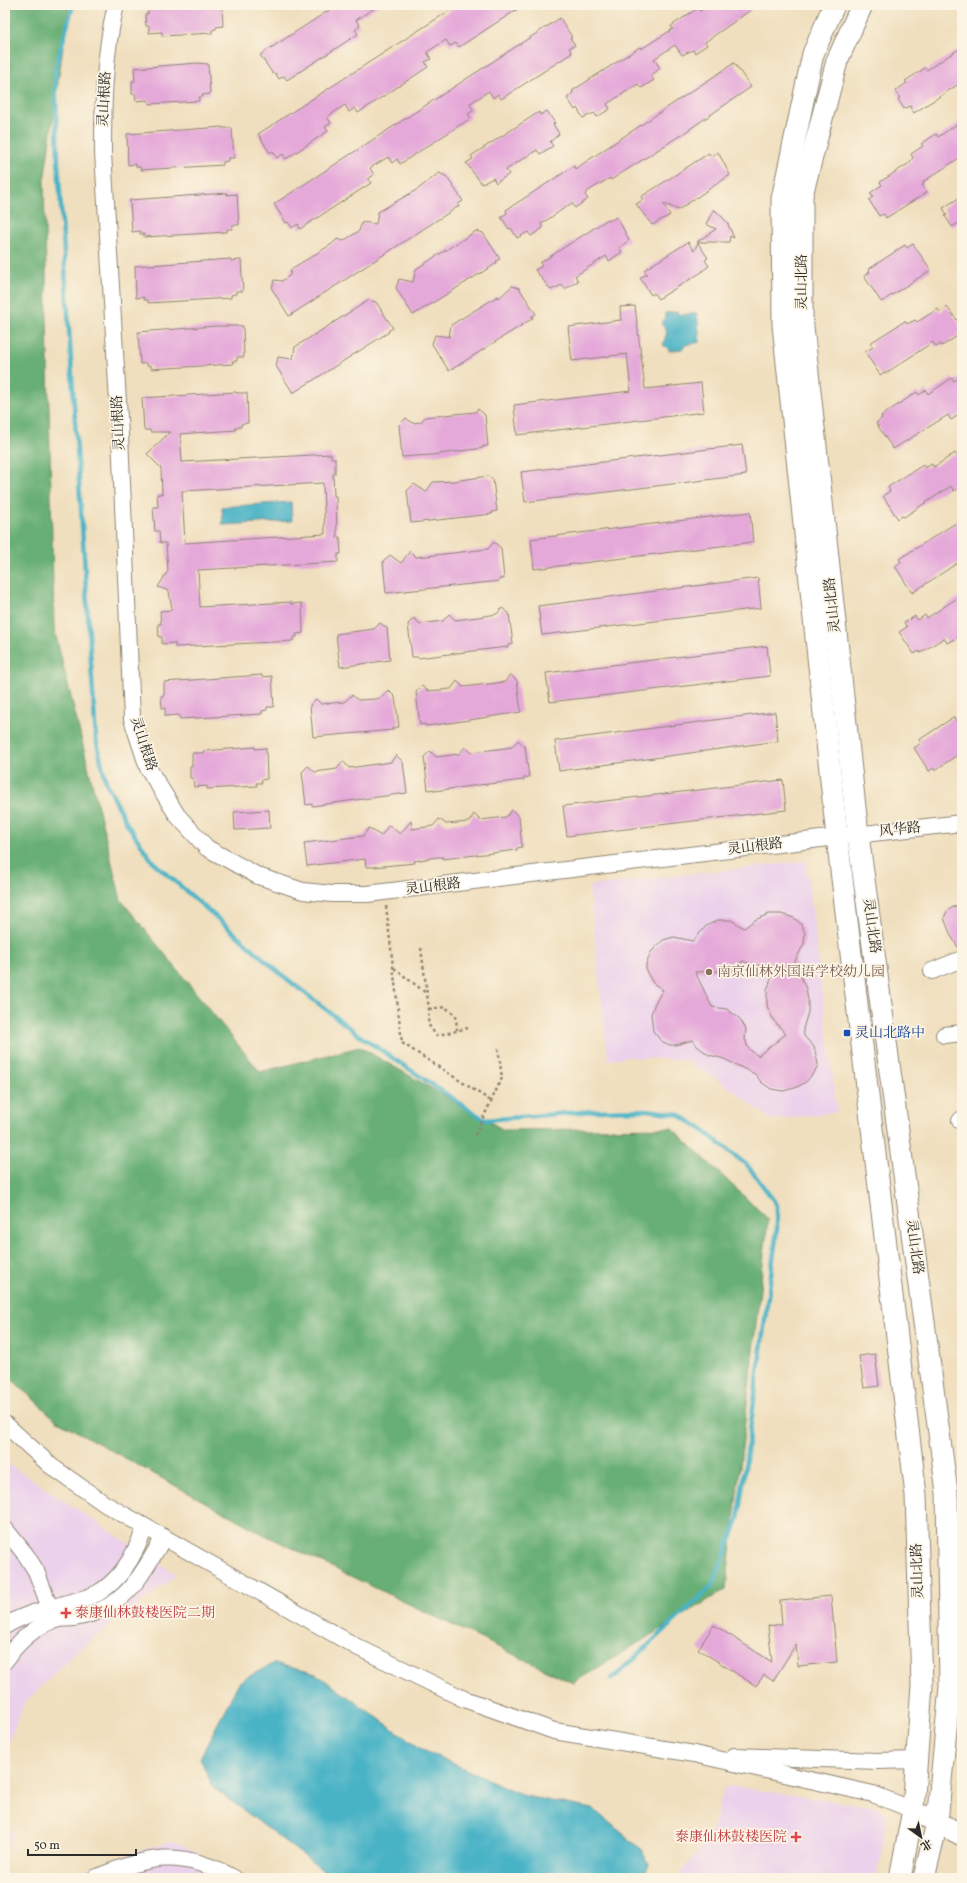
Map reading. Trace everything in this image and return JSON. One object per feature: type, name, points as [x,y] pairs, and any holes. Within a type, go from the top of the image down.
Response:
[{"type":"main road","name":"灵山北路","points":[[834,5],[813,54],[782,199],[783,325],[837,836],[916,1496],[922,1685],[914,1810],[900,1878]]},
{"type":"main road","name":"灵山北路","points":[[862,5],[837,61],[802,195],[802,309],[858,835],[947,1492],[950,1687],[953,1760],[924,1878]]},
{"type":"main road","points":[[918,1760],[953,1760]]},
{"type":"main road","points":[[914,1810],[962,1835]]},
{"type":"street","name":"灵山根路","points":[[116,5],[107,62],[103,108],[103,153],[120,435],[132,719],[148,768],[177,815],[207,848],[258,876],[303,890],[332,894],[384,893],[837,836]]},
{"type":"street","name":"风华路","points":[[837,836],[962,823]]},
{"type":"street","points":[[932,971],[962,959]]},
{"type":"street","points":[[944,1035],[962,1033]]},
{"type":"street","points":[[5,1424],[51,1466],[105,1504],[357,1647],[464,1699],[554,1731],[694,1754],[873,1794],[914,1810]]},
{"type":"street","points":[[5,1626],[23,1616],[97,1594],[106,1587],[130,1561],[145,1527]]},
{"type":"street","points":[[5,1529],[26,1555],[36,1572],[50,1608]]},
{"type":"street","points":[[5,1661],[19,1642],[38,1628],[59,1619],[87,1615],[109,1606],[118,1599],[140,1575],[164,1538]]},
{"type":"street","points":[[694,1754],[878,1761],[918,1760]]},
{"type":"street","points":[[95,1878],[140,1861],[166,1858],[193,1860],[234,1878]]},
{"type":"path","points":[[384,893],[402,1042],[491,1101]]},
{"type":"path","points":[[421,948],[429,1009],[428,1024],[436,1035],[468,1028]]},
{"type":"path","points":[[393,968],[427,993]]},
{"type":"path","points":[[429,1009],[445,1007],[456,1016],[457,1030]]},
{"type":"path","points":[[475,1135],[502,1078],[498,1048]]},
{"type":"shaded area","name":"南京仙林外国语学校幼儿园","points":[[806,861],[837,1112],[771,1120],[728,1086],[684,1060],[626,1057],[608,1060],[589,886]]},
{"type":"shaded area","name":"泰康仙林鼓楼医院二期","points":[[5,1462],[177,1575],[77,1651],[24,1704],[5,1751]]},
{"type":"shaded area","name":"泰康仙林鼓楼医院","points":[[727,1786],[877,1807],[887,1817],[877,1878],[676,1878],[701,1848],[714,1826],[723,1790]]},
{"type":"shaded area","points":[[5,1816],[13,1835],[5,1858]]},
{"type":"shaded area","points":[[171,1841],[177,1842],[244,1878],[59,1878]]},
{"type":"green space","points":[[5,5],[69,5],[44,182],[54,628],[121,900],[260,1072],[360,1047],[504,1130],[672,1128],[768,1219],[726,1589],[573,1683],[265,1535],[56,1420],[5,1373]]},
{"type":"water","points":[[677,312],[681,315],[697,313],[700,342],[685,345],[682,349],[669,351],[669,349],[663,345],[667,332],[661,323],[665,318],[665,313]]},
{"type":"water","points":[[291,502],[292,521],[223,525],[222,507]]},
{"type":"water","points":[[274,1663],[316,1674],[423,1750],[525,1796],[593,1809],[640,1848],[649,1864],[643,1878],[333,1878],[213,1787],[200,1758],[239,1682]]},
{"type":"building","points":[[148,5],[222,5],[223,26],[216,27],[216,29],[212,30],[212,33],[162,36],[162,32],[149,33],[149,26],[146,26],[145,14],[148,14]]},
{"type":"building","points":[[337,5],[379,5],[356,20],[360,26],[355,30],[358,34],[287,80],[284,76],[279,79],[275,73],[273,74],[260,55]]},
{"type":"building","points":[[458,5],[524,5],[459,47],[456,43],[450,46],[446,40],[427,52],[431,59],[425,62],[428,67],[358,113],[355,108],[349,112],[345,105],[327,117],[331,123],[325,127],[328,131],[286,159],[283,154],[277,158],[273,151],[270,153],[258,134]]},
{"type":"building","points":[[710,5],[758,5],[705,42],[707,45],[695,53],[693,50],[682,55],[675,45],[654,59],[660,68],[651,76],[654,80],[641,88],[638,84],[607,104],[610,109],[597,117],[594,113],[583,118],[577,108],[575,110],[567,98],[573,93],[572,91],[640,47],[641,49],[673,29],[671,26],[698,8],[700,11]]},
{"type":"building","points":[[560,18],[572,37],[570,38],[575,45],[569,48],[572,53],[501,99],[498,94],[493,98],[489,91],[469,104],[474,110],[468,114],[471,118],[400,164],[397,159],[392,163],[388,157],[370,168],[374,175],[368,179],[371,183],[300,229],[298,224],[292,228],[288,222],[286,223],[274,204]]},
{"type":"building","points":[[962,47],[962,82],[914,113],[910,106],[904,109],[898,99],[900,98],[895,91],[907,83],[905,81],[925,68],[927,70]]},
{"type":"building","points":[[198,63],[208,64],[210,94],[202,95],[203,97],[199,97],[199,101],[149,104],[148,100],[136,101],[135,94],[132,94],[132,81],[135,81],[134,68]]},
{"type":"building","points":[[734,63],[751,87],[684,133],[611,180],[610,178],[588,191],[585,195],[588,199],[575,208],[572,203],[541,224],[543,228],[531,236],[528,232],[517,238],[511,228],[509,229],[501,217],[507,213],[506,210],[574,166],[575,169]]},
{"type":"building","points":[[547,111],[555,123],[553,124],[559,134],[550,142],[553,146],[540,154],[537,150],[516,163],[506,170],[509,174],[496,183],[493,178],[482,184],[466,163],[473,159],[471,156],[539,112],[540,115]]},
{"type":"building","points":[[962,121],[962,156],[923,182],[924,184],[922,185],[927,192],[886,218],[884,214],[879,216],[869,200],[873,197],[870,193],[882,185],[880,182],[911,162],[910,161],[913,158],[911,154],[923,146],[921,144],[936,134],[938,137]]},
{"type":"building","points":[[222,127],[232,128],[234,158],[228,158],[228,161],[223,162],[223,165],[141,170],[140,167],[136,167],[136,164],[128,165],[127,134]]},
{"type":"building","points":[[718,152],[730,175],[678,210],[663,203],[670,215],[652,225],[636,204],[643,200],[641,197],[709,153],[711,156]]},
{"type":"building","points":[[439,173],[446,176],[463,201],[458,204],[459,206],[289,316],[272,289],[274,280],[282,281],[290,275],[291,269],[332,244],[337,239],[343,241],[359,231],[362,222],[376,224],[378,212],[418,189]]},
{"type":"building","points":[[227,193],[227,195],[237,194],[239,225],[232,225],[232,229],[227,229],[227,232],[144,237],[144,234],[140,234],[140,231],[132,232],[130,200]]},
{"type":"building","points":[[962,196],[962,221],[952,227],[945,216],[947,215],[943,208]]},
{"type":"building","points":[[714,209],[727,222],[734,238],[730,236],[729,242],[697,242],[716,229],[706,224]]},
{"type":"building","points":[[617,217],[629,240],[619,248],[622,252],[609,261],[606,256],[575,276],[578,281],[565,289],[562,285],[551,290],[535,270],[542,266],[540,263],[608,219],[609,221]]},
{"type":"building","points":[[476,231],[483,233],[500,259],[496,261],[497,263],[413,315],[396,288],[399,279],[413,282],[416,269]]},
{"type":"building","points":[[688,242],[694,251],[698,243],[708,258],[705,260],[709,266],[702,272],[658,299],[654,293],[651,295],[640,278],[647,274],[644,270]]},
{"type":"building","points":[[913,244],[931,270],[881,302],[864,276],[870,272],[869,269],[905,245],[907,248]]},
{"type":"building","points":[[231,259],[231,261],[241,260],[243,291],[236,291],[236,294],[231,295],[231,298],[148,303],[148,300],[144,300],[144,297],[136,298],[135,266]]},
{"type":"building","points":[[512,286],[519,288],[536,314],[531,317],[533,318],[449,371],[432,344],[435,335],[449,337],[451,325],[498,296],[499,298]]},
{"type":"building","points":[[369,300],[376,302],[393,328],[293,393],[276,366],[278,357],[293,359],[295,347]]},
{"type":"building","points":[[635,306],[645,389],[701,383],[704,412],[517,435],[514,405],[631,391],[627,354],[572,361],[568,327],[621,320],[620,307]]},
{"type":"building","points":[[947,307],[960,324],[958,325],[962,330],[958,333],[959,335],[942,346],[941,344],[936,347],[933,342],[886,373],[885,372],[880,375],[865,352],[873,347],[870,343],[905,321],[907,324],[915,320],[917,322],[938,309],[940,312]]},
{"type":"building","points":[[215,326],[243,326],[244,357],[237,357],[237,361],[232,361],[233,364],[151,369],[151,366],[147,366],[147,363],[140,364],[138,332]]},
{"type":"building","points":[[962,376],[962,413],[951,420],[948,415],[893,449],[876,423],[882,418],[881,416],[917,392],[919,395],[926,390],[928,394],[952,378],[954,381]]},
{"type":"building","points":[[236,392],[247,393],[248,423],[241,424],[241,427],[236,427],[236,430],[180,434],[182,462],[331,454],[331,458],[335,458],[335,474],[333,474],[334,496],[336,496],[337,538],[340,537],[341,554],[338,554],[338,562],[198,570],[200,607],[291,602],[291,604],[302,603],[303,633],[296,634],[297,637],[293,637],[293,641],[175,647],[175,643],[162,644],[162,637],[159,637],[158,624],[161,624],[160,611],[172,610],[169,591],[158,587],[168,571],[166,543],[160,543],[159,531],[155,531],[153,507],[158,507],[157,494],[162,494],[161,468],[147,454],[170,432],[150,432],[150,430],[144,430],[142,398]],"holes":[[[323,483],[325,534],[185,543],[182,491]]]},
{"type":"building","points":[[478,409],[485,415],[488,446],[432,455],[402,457],[399,425],[406,418],[412,423],[421,422],[425,417],[475,412]]},
{"type":"building","points":[[742,445],[746,475],[525,502],[521,472]]},
{"type":"building","points":[[955,453],[958,457],[962,454],[962,486],[954,491],[951,486],[904,517],[902,516],[898,519],[883,496],[890,491],[888,487],[923,465],[925,468],[932,464],[934,467]]},
{"type":"building","points":[[488,476],[493,480],[497,511],[492,512],[492,514],[411,523],[407,491],[414,484],[426,492],[433,482],[454,481]]},
{"type":"building","points":[[750,512],[753,542],[534,569],[531,539]]},
{"type":"building","points":[[962,519],[962,560],[912,593],[895,566],[901,562],[899,559]]},
{"type":"building","points":[[494,542],[501,548],[504,579],[499,579],[500,581],[386,593],[383,561],[390,555],[401,563],[410,551],[416,557],[426,556],[488,549]]},
{"type":"building","points":[[758,578],[761,608],[542,635],[538,606]]},
{"type":"building","points":[[962,595],[962,635],[947,643],[944,638],[920,653],[919,651],[914,654],[899,632],[907,627],[904,623],[915,616],[918,620],[925,615],[927,618]]},
{"type":"building","points":[[502,608],[509,613],[513,644],[508,645],[508,647],[418,658],[412,657],[408,624],[414,618],[420,624],[443,621],[449,614],[455,620],[497,614]]},
{"type":"building","points":[[380,623],[387,628],[390,660],[340,667],[336,634],[374,629]]},
{"type":"building","points":[[767,646],[770,676],[550,702],[546,673]]},
{"type":"building","points":[[510,674],[517,681],[521,712],[426,726],[425,724],[420,725],[416,692],[422,686],[428,691],[451,689],[457,681],[463,687],[505,682]]},
{"type":"building","points":[[262,675],[262,677],[272,676],[274,707],[267,707],[267,710],[262,711],[262,714],[180,719],[179,715],[165,716],[165,708],[162,708],[161,696],[164,695],[164,682]]},
{"type":"building","points":[[388,690],[395,697],[399,727],[392,728],[393,730],[313,737],[310,705],[316,699],[321,704],[344,702],[352,695],[358,700],[376,699],[382,697]]},
{"type":"building","points":[[775,712],[778,741],[559,771],[555,741]]},
{"type":"building","points":[[954,717],[956,721],[962,717],[962,752],[935,770],[934,768],[929,771],[914,748],[921,743],[919,740]]},
{"type":"building","points":[[518,740],[525,747],[529,777],[524,778],[524,780],[434,791],[434,789],[428,790],[424,757],[430,751],[436,757],[459,754],[465,747],[471,752],[512,747]]},
{"type":"building","points":[[255,747],[255,749],[266,748],[267,779],[261,780],[262,783],[256,783],[257,786],[207,789],[207,786],[194,787],[193,778],[190,778],[192,753]]},
{"type":"building","points":[[396,755],[403,762],[407,793],[312,806],[312,804],[306,805],[302,772],[308,766],[315,772],[337,769],[343,761],[349,768],[391,762]]},
{"type":"building","points":[[783,780],[786,810],[567,836],[563,806]]},
{"type":"building","points":[[269,810],[270,828],[235,830],[234,812]]},
{"type":"building","points":[[512,810],[519,817],[522,847],[517,848],[517,850],[443,859],[443,857],[437,857],[414,861],[415,863],[373,867],[366,867],[365,859],[307,866],[304,843],[363,836],[369,828],[381,836],[389,825],[400,834],[411,821],[412,829],[433,826],[439,819],[446,824],[469,822],[474,814],[480,820],[506,817]]},
{"type":"building","points":[[962,905],[962,950],[960,950],[951,936],[944,918],[947,911],[953,907],[956,906],[958,908]]},
{"type":"building","points":[[769,914],[781,914],[794,918],[800,923],[805,933],[804,944],[795,961],[806,989],[808,1000],[808,1012],[803,1029],[804,1036],[814,1047],[818,1065],[806,1082],[795,1088],[783,1091],[771,1089],[761,1082],[755,1074],[724,1059],[709,1055],[697,1046],[693,1040],[670,1045],[661,1041],[653,1031],[651,1014],[655,1003],[663,990],[653,983],[646,971],[646,964],[651,952],[663,940],[674,937],[693,941],[706,926],[718,920],[731,920],[744,928],[755,920]],"holes":[[[743,961],[774,971],[767,990],[767,1006],[774,1021],[786,1034],[758,1056],[748,1048],[745,1039],[746,1029],[740,1019],[727,1009],[712,1007],[695,972],[723,971],[734,967]]]},
{"type":"building","points":[[875,1354],[879,1386],[864,1388],[859,1356]]},
{"type":"building","points":[[831,1596],[837,1662],[798,1666],[796,1644],[773,1681],[764,1675],[756,1686],[698,1649],[714,1625],[772,1662],[768,1626],[782,1624],[780,1601]]},
{"type":"waterway","points":[[73,5],[55,70],[58,162],[96,739],[106,782],[127,824],[153,862],[282,975],[360,1036],[485,1120],[594,1111],[646,1110],[678,1114],[700,1128],[748,1166],[777,1205],[777,1230],[738,1519],[713,1585],[612,1679]]},
{"type":"place","name":"南京仙林外国语学校幼儿园","points":[[709,972]]},
{"type":"place","name":"灵山北路中","points":[[847,1033]]},
{"type":"place","name":"泰康仙林鼓楼医院二期","points":[[66,1613]]},
{"type":"place","name":"泰康仙林鼓楼医院","points":[[796,1837]]}]
